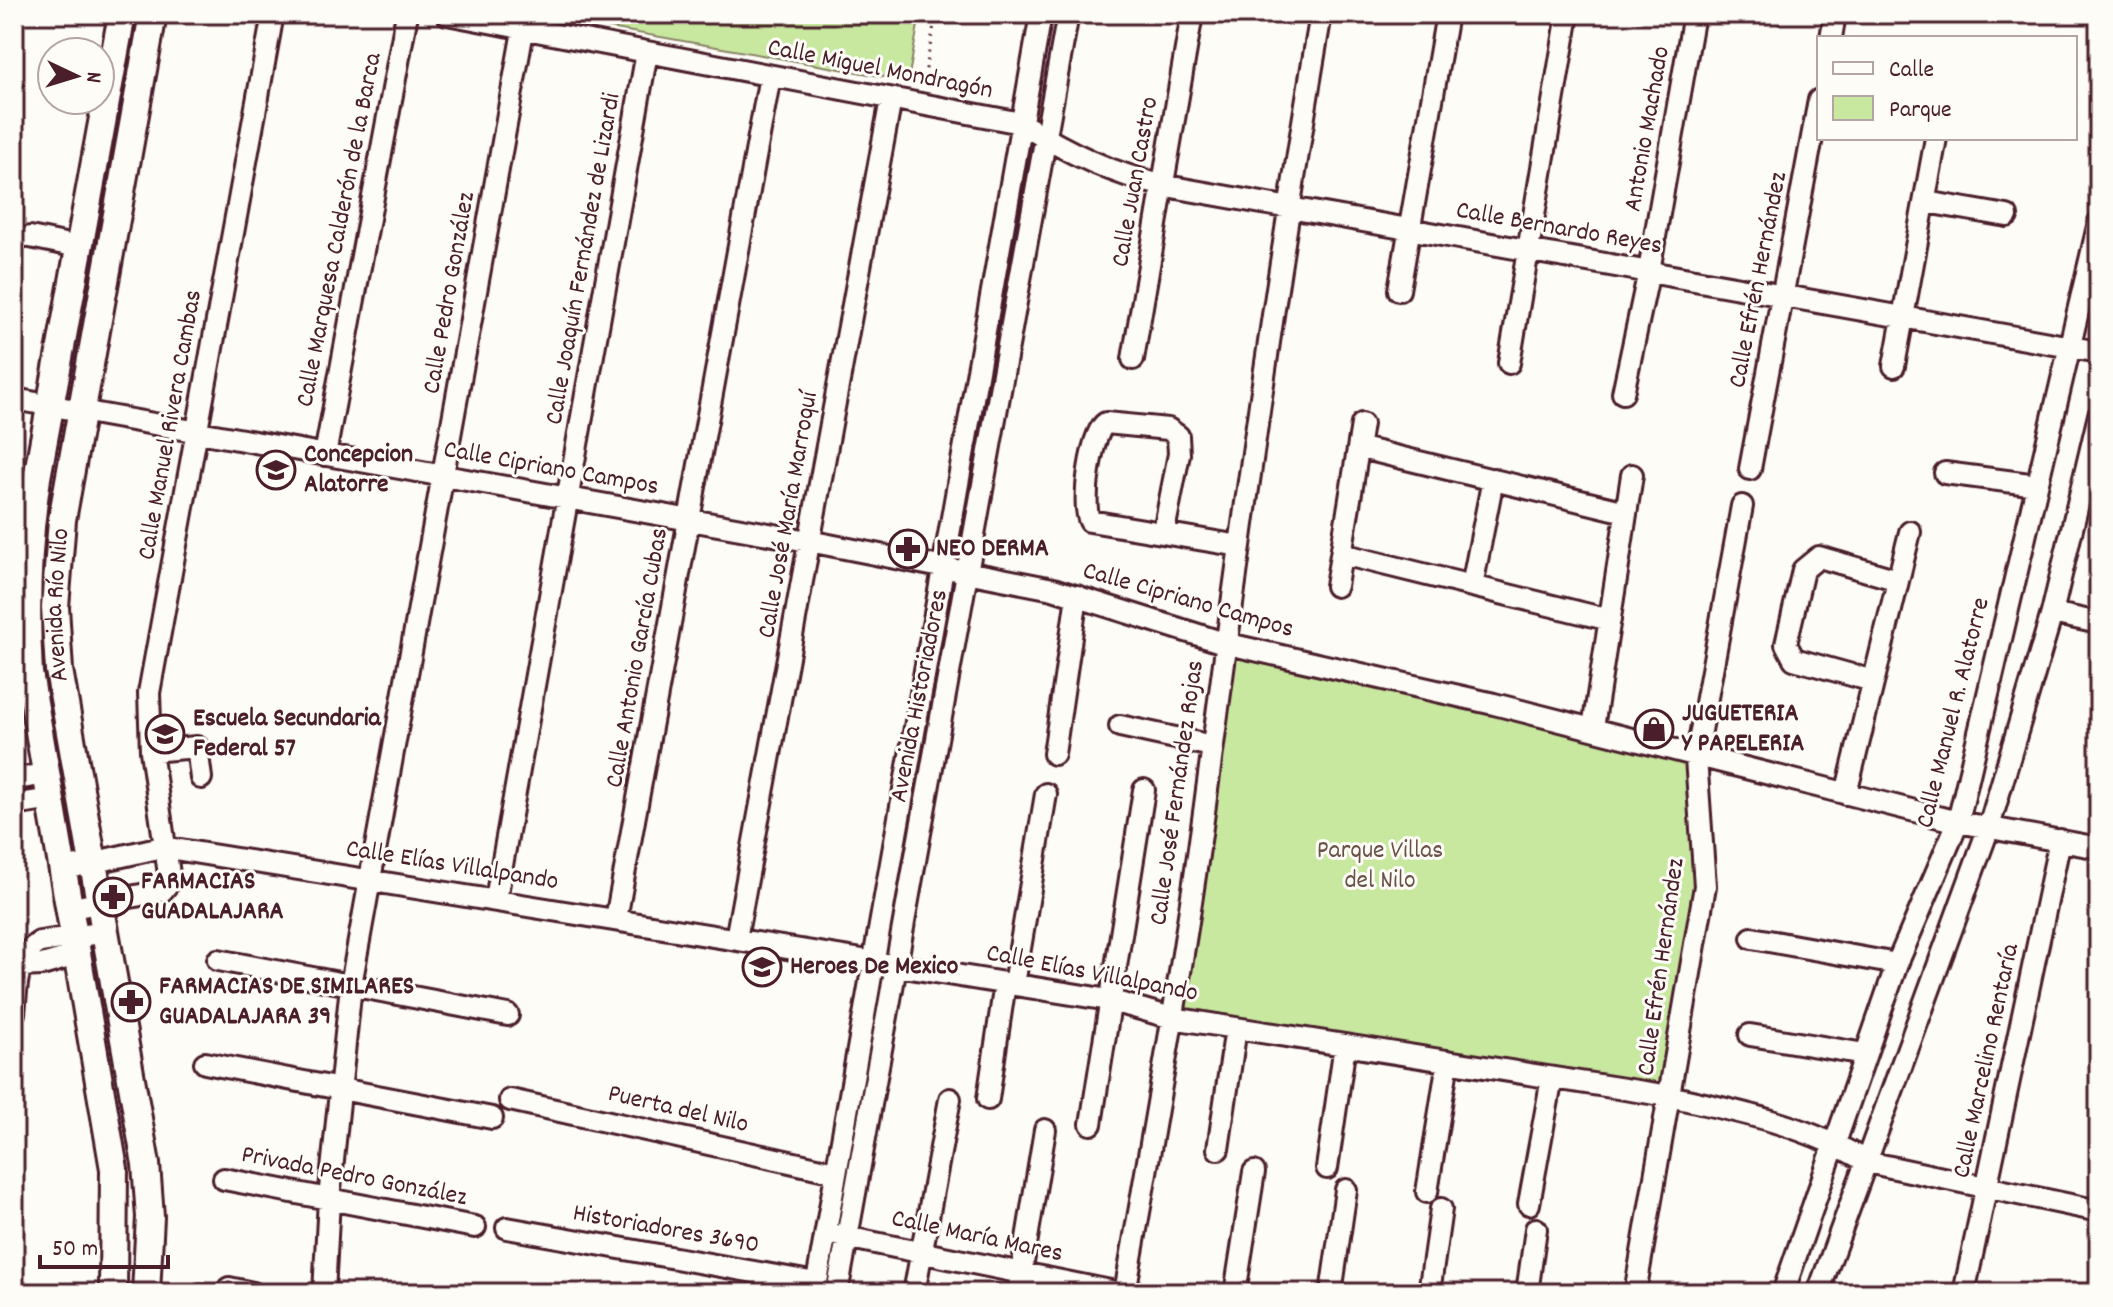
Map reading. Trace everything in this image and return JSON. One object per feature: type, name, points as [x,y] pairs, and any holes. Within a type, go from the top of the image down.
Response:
[{"type":"main road","name":"Avenida Río Nilo","points":[[113,1293],[114,1169],[72,908],[29,673],[26,581],[32,512],[50,405],[122,14]]},
{"type":"main road","name":"Avenida Río Nilo","points":[[146,1293],[150,1217],[146,1164],[59,670],[55,607],[62,520],[153,14]]},
{"type":"street","name":"Calle Manuel Rivera Cambas","points":[[102,902],[166,888],[170,877],[162,847],[151,751],[149,693],[273,14]]},
{"type":"street","name":"Calle Marquesa Calderón de la Barca","points":[[325,455],[407,14]]},
{"type":"street","name":"Calle Miguel Mondragón","points":[[447,14],[525,21],[647,52],[1021,123]]},
{"type":"street","name":"Avenida Historiadores","points":[[816,1288],[1041,14]]},
{"type":"street","name":"Avenida Historiadores","points":[[837,1293],[970,572],[1068,14]]},
{"type":"street","name":"Calle Juan Castro","points":[[1133,359],[1192,14]]},
{"type":"street","name":"Calle José Fernández Rojas","points":[[1122,1293],[1172,1018],[1224,643],[1321,14]]},
{"type":"street","points":[[1399,290],[1447,14]]},
{"type":"street","points":[[1509,363],[1568,14]]},
{"type":"street","name":"Antonio Machado","points":[[1623,393],[1649,271],[1694,14]]},
{"type":"street","points":[[1831,36],[1835,14]]},
{"type":"street","name":"Calle Pedro González","points":[[324,1293],[329,1199],[351,985],[525,21]]},
{"type":"street","name":"Calle Joaquín Fernández de Lizardi","points":[[496,899],[647,52]]},
{"type":"street","name":"Calle Antonio García Cubas","points":[[616,919],[770,76]]},
{"type":"street","name":"Calle José María Marroquí","points":[[736,939],[891,99]]},
{"type":"street","name":"Calle Efrén Hernández","points":[[1750,469],[1817,111]]},
{"type":"street","name":"Calle Bernardo Reyes","points":[[1021,123],[1046,139],[1136,179],[1161,185],[2099,352]]},
{"type":"street","points":[[1894,366],[1936,140]]},
{"type":"street","points":[[1926,202],[2007,216]]},
{"type":"street","name":"Calle Manuel R. Alatorre","points":[[1783,1293],[1897,964],[1958,822],[2099,222]]},
{"type":"street","points":[[30,237],[79,247]]},
{"type":"street","name":"Calle Cipriano Campos","points":[[14,399],[943,566],[1077,596],[1224,643],[1593,728],[1696,758],[1958,822],[2099,848]]},
{"type":"street","points":[[1818,1293],[1989,827],[2091,487],[2099,415]]},
{"type":"street","points":[[1164,531],[1179,454],[1178,436],[1168,429],[1112,422],[1100,427],[1093,450],[1085,508],[1090,521],[1240,546]]},
{"type":"street","points":[[1336,586],[1361,448],[1362,424]]},
{"type":"street","points":[[1361,448],[1626,512]]},
{"type":"street","points":[[1945,473],[2037,485]]},
{"type":"street","points":[[1593,728],[1632,475]]},
{"type":"street","points":[[1472,586],[1493,479]]},
{"type":"street","name":"Calle Efrén Hernández","points":[[1635,1293],[1705,886],[1696,758],[1742,506]]},
{"type":"street","points":[[1846,794],[1910,532]]},
{"type":"street","points":[[1342,554],[1610,620]]},
{"type":"street","points":[[1873,681],[1794,659],[1788,654],[1786,644],[1803,570],[1819,557],[1898,580]]},
{"type":"street","points":[[1054,754],[1077,596]]},
{"type":"street","points":[[2052,613],[2099,623]]},
{"type":"street","points":[[1120,726],[1212,746]]},
{"type":"street","points":[[151,751],[197,747],[201,778]]},
{"type":"street","points":[[14,779],[49,787]]},
{"type":"street","points":[[14,805],[49,787]]},
{"type":"street","points":[[1091,1124],[1144,790]]},
{"type":"street","points":[[988,1099],[1046,794]]},
{"type":"street","name":"Calle Marcelino Rentaría","points":[[1964,1293],[2060,840]]},
{"type":"street","name":"Calle Elías Villalpando","points":[[65,869],[162,847],[1109,1000],[1172,1018],[1669,1096],[1744,1112],[1835,1142],[1867,1162],[2099,1211]]},
{"type":"street","points":[[72,908],[102,902]]},
{"type":"street","points":[[14,1013],[20,966],[24,956],[40,942],[78,945],[107,932]]},
{"type":"street","points":[[1752,938],[1897,964]]},
{"type":"street","points":[[218,960],[508,1015]]},
{"type":"street","points":[[1218,1149],[1236,1028]]},
{"type":"street","points":[[1750,1035],[1865,1054]]},
{"type":"street","points":[[1327,1168],[1345,1045]]},
{"type":"street","points":[[1427,1192],[1448,1061]]},
{"type":"street","points":[[205,1063],[492,1118]]},
{"type":"street","points":[[1529,1204],[1552,1078]]},
{"type":"street","points":[[914,1293],[950,1099]]},
{"type":"street","name":"Puerta del Nilo","points":[[510,1100],[835,1172]]},
{"type":"street","points":[[1020,1283],[1045,1130]]},
{"type":"street","points":[[1235,1293],[1254,1172]]},
{"type":"street","name":"Privada Pedro González","points":[[224,1179],[475,1227]]},
{"type":"street","points":[[1331,1293],[1346,1190]]},
{"type":"street","points":[[1429,1293],[1441,1209]]},
{"type":"street","name":"Historiadores 3690","points":[[507,1228],[816,1288]]},
{"type":"street","points":[[1527,1293],[1536,1229]]},
{"type":"street","name":"Calle María Mares","points":[[824,1232],[922,1253],[1020,1283],[1122,1293]]},
{"type":"street","points":[[229,1288],[253,1293]]},
{"type":"path","points":[[739,14],[779,19],[784,14]]},
{"type":"path","points":[[919,105],[936,14]]},
{"type":"green space","points":[[549,14],[920,14],[908,81],[548,17]]},
{"type":"green space","name":"Parque Villas del Nilo","points":[[1231,652],[1691,763],[1704,868],[1666,1093],[1183,1007]]},
{"type":"place","name":"Concepcion Alatorre","points":[[276,470]]},
{"type":"place","name":"NEO DERMA","points":[[908,549]]},
{"type":"place","name":"JUGUETERIA Y PAPELERIA","points":[[1654,729]]},
{"type":"place","name":"Escuela Secundaria Federal 57","points":[[165,734]]},
{"type":"place","name":"FARMACIAS GUADALAJARA","points":[[113,897]]},
{"type":"place","name":"Heroes De Mexico","points":[[762,967]]},
{"type":"place","name":"FARMACIAS DE SIMILARES GUADALAJARA 39","points":[[131,1002]]}]
